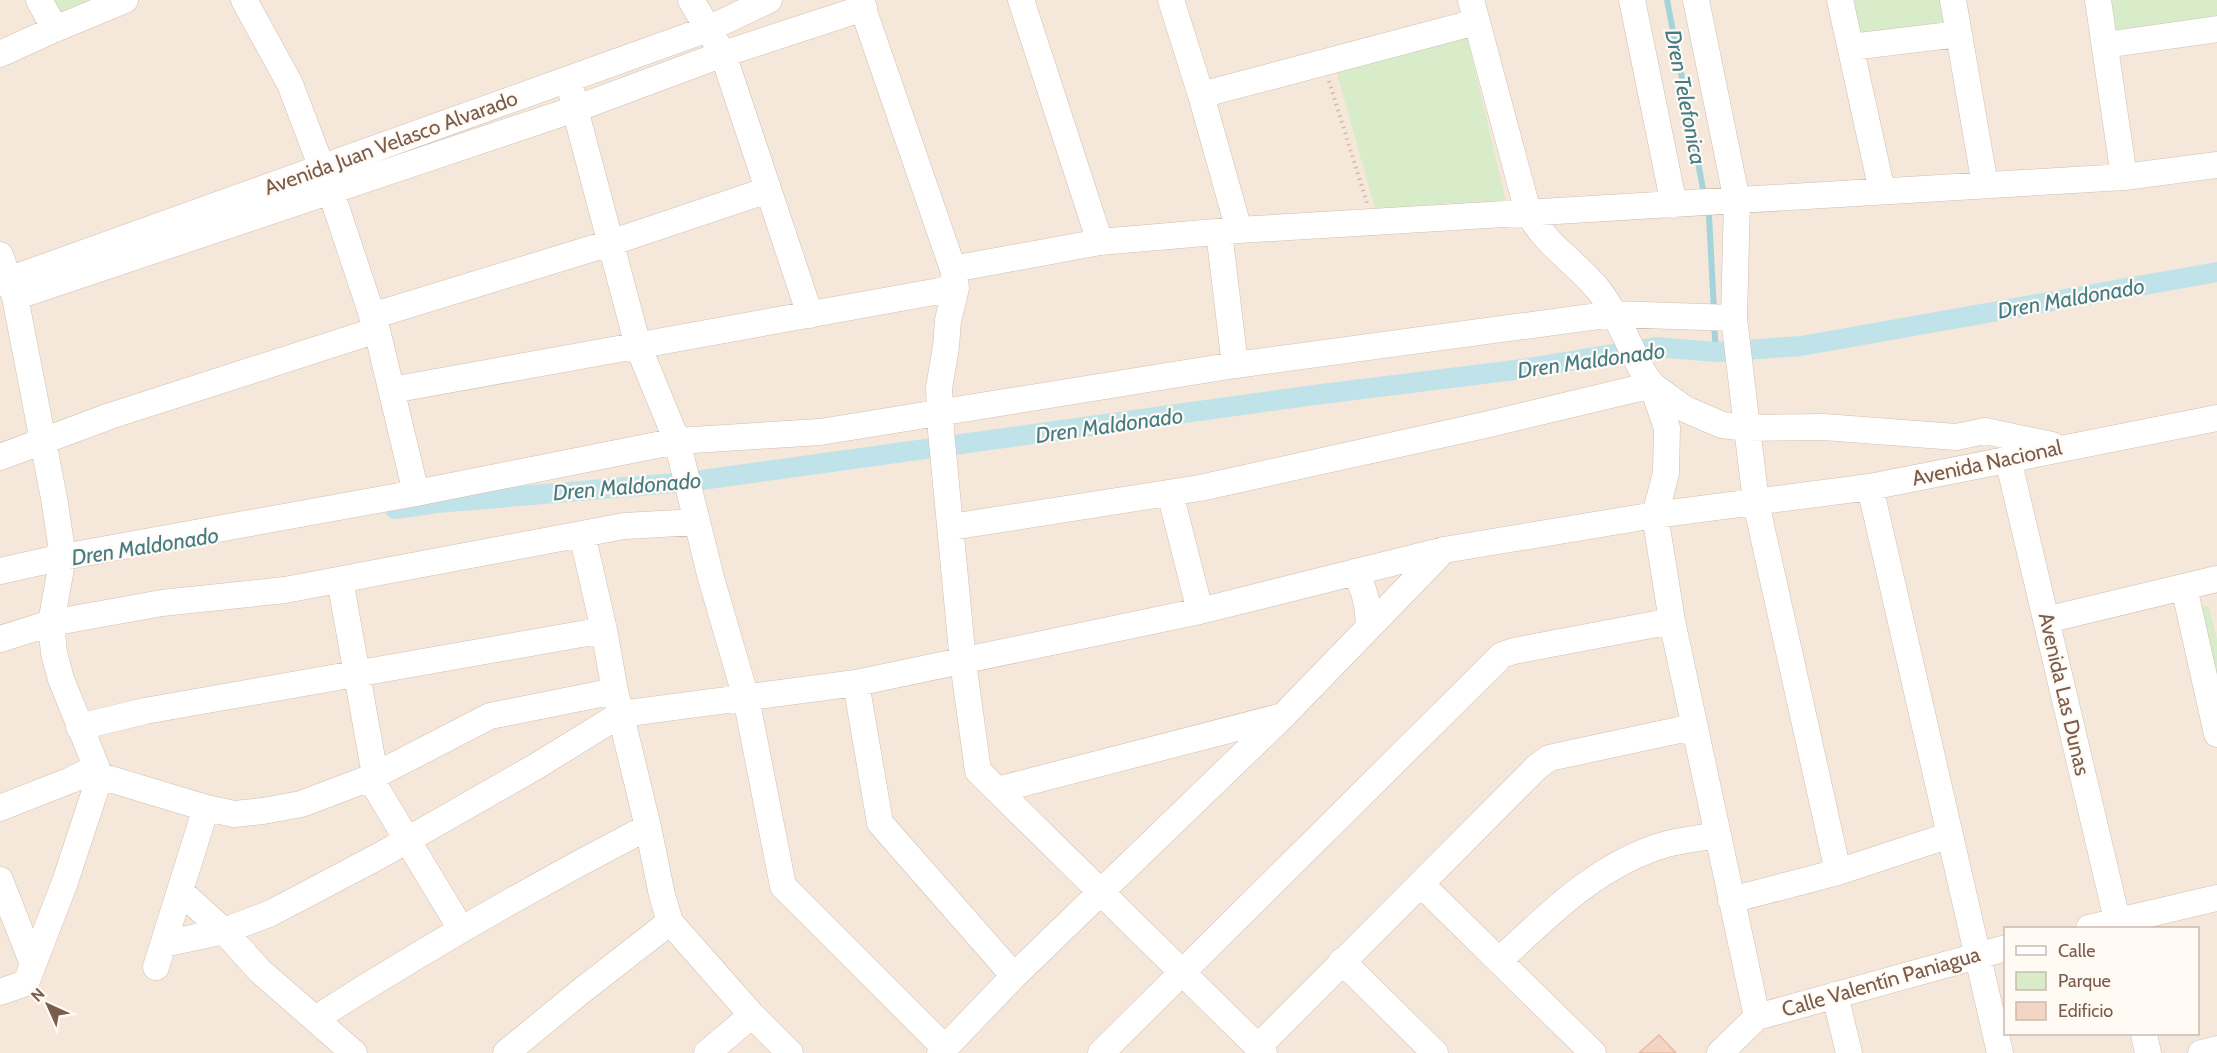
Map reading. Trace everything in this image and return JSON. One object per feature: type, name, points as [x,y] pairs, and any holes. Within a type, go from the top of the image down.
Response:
[{"type":"street","points":[[39,0],[55,28]]},
{"type":"street","points":[[0,54],[55,28],[125,0]]},
{"type":"street","points":[[244,0],[290,84],[331,192],[375,323],[416,493]]},
{"type":"street","points":[[691,0],[723,54],[810,315]]},
{"type":"street","name":"Avenida Juan Velasco Alvarado","points":[[8,286],[322,168],[708,30],[769,0]]},
{"type":"street","points":[[1021,0],[1101,242]]},
{"type":"street","points":[[1171,0],[1201,95],[1229,231],[1234,365]]},
{"type":"street","points":[[1632,0],[1674,205]]},
{"type":"street","points":[[1696,0],[1737,201],[1734,318],[1756,503],[1838,872]]},
{"type":"street","points":[[1840,0],[1882,191]]},
{"type":"street","points":[[1953,0],[1985,185]]},
{"type":"street","points":[[2098,0],[2124,177]]},
{"type":"street","points":[[8,286],[331,192],[575,109],[862,4],[955,278],[939,388],[940,423],[963,662],[978,771],[1261,1050],[1342,961],[1537,766],[1549,758],[1693,727]]},
{"type":"street","points":[[1201,95],[1324,63],[1474,11],[1528,212],[1535,226],[1547,240],[1598,290],[1652,384],[1666,428],[1666,473],[1655,515],[1672,621],[1693,727],[1757,1017],[1720,1053]]},
{"type":"street","points":[[2105,45],[2217,29]]},
{"type":"street","points":[[1851,47],[1959,34]]},
{"type":"street","points":[[569,80],[638,346],[677,441],[746,698],[783,886],[943,1050],[1014,976],[1282,717],[1444,550]]},
{"type":"street","points":[[392,390],[810,315],[1101,242],[1229,231],[1528,212],[2124,177],[2217,165]]},
{"type":"street","points":[[0,457],[375,323],[768,190]]},
{"type":"street","points":[[0,255],[44,441],[63,557],[51,623],[54,653],[61,679],[98,772],[65,882],[26,983],[0,992]]},
{"type":"street","points":[[0,571],[63,557],[416,493],[677,441],[940,423],[1234,365],[1617,322],[1734,318]]},
{"type":"street","points":[[1652,384],[1684,410],[1722,425],[1747,428],[1824,427],[1956,437],[1985,431],[2064,447]]},
{"type":"street","points":[[951,527],[1200,488],[1368,452],[1652,384]]},
{"type":"street","name":"Avenida Nacional","points":[[98,772],[206,808],[234,814],[301,804],[372,777],[490,716],[618,703],[746,698],[856,683],[1200,611],[1444,550],[1655,515],[1870,487],[2217,418]]},
{"type":"street","name":"Avenida Las Dunas","points":[[2007,459],[2118,925]]},
{"type":"street","points":[[1870,487],[2000,1053]]},
{"type":"street","points":[[1170,493],[1200,611]]},
{"type":"street","points":[[0,639],[51,623],[162,603],[285,590],[624,526],[697,522]]},
{"type":"street","points":[[582,534],[618,703],[670,922],[752,1015],[790,1053]]},
{"type":"street","points":[[1354,572],[1364,586],[1369,627]]},
{"type":"street","points":[[340,580],[372,777],[461,929]]},
{"type":"street","points":[[2046,620],[2184,587],[2216,582]]},
{"type":"street","points":[[2184,587],[2217,734]]},
{"type":"street","points":[[1103,1052],[1502,655],[1672,621]]},
{"type":"street","points":[[79,727],[146,711],[604,630]]},
{"type":"street","points":[[856,683],[880,823],[1014,976]]},
{"type":"street","points":[[206,808],[160,956],[272,914],[408,839],[535,766],[618,703]]},
{"type":"street","points":[[997,790],[1282,717]]},
{"type":"street","points":[[0,808],[71,780],[98,772]]},
{"type":"street","points":[[315,1019],[461,929],[648,827]]},
{"type":"street","points":[[1499,961],[1565,899],[1602,873],[1667,844],[1717,835]]},
{"type":"street","points":[[1731,900],[1838,872],[1950,835]]},
{"type":"street","points":[[0,880],[33,964]]},
{"type":"street","points":[[1420,884],[1593,1053]]},
{"type":"street","points":[[180,891],[224,931],[260,970],[354,1053]]},
{"type":"street","points":[[2099,927],[2118,925],[2217,898]]},
{"type":"street","points":[[506,1053],[670,922]]},
{"type":"street","name":"Calle Valentín Paniagua","points":[[1757,1017],[2004,948]]},
{"type":"street","points":[[1342,961],[1435,1053]]},
{"type":"street","points":[[1835,995],[1849,1053]]},
{"type":"street","points":[[707,1053],[752,1015]]},
{"type":"street","points":[[2144,1035],[2148,1053]]},
{"type":"street","points":[[2201,1053],[2217,1049]]},
{"type":"path","points":[[1324,63],[1373,222]]},
{"type":"shaded area","points":[[0,0],[2217,0],[2217,1053],[0,1053]]},
{"type":"green space","points":[[51,0],[92,0],[66,13],[57,10]]},
{"type":"green space","points":[[1850,0],[1946,0],[1950,27],[1858,36]]},
{"type":"green space","points":[[2109,0],[2217,0],[2217,26],[2114,40]]},
{"type":"green space","points":[[1466,32],[1506,201],[1377,216],[1336,70]]},
{"type":"green space","points":[[2209,606],[2217,640],[2217,680],[2200,608]]},
{"type":"building","points":[[1659,1035],[1676,1053],[1639,1053]]},
{"type":"waterway","name":"Dren Telefonica","points":[[1667,0],[1704,194]]},
{"type":"waterway","name":"Dren Telefonica","points":[[1709,216],[1714,311]]},
{"type":"waterway","name":"Dren Maldonado","points":[[395,509],[437,503],[687,482],[1322,394],[1515,370],[1656,347],[1716,352],[1801,346],[2217,272]]},
{"type":"waterway","name":"Dren Telefonica","points":[[1714,325],[1716,352]]}]
